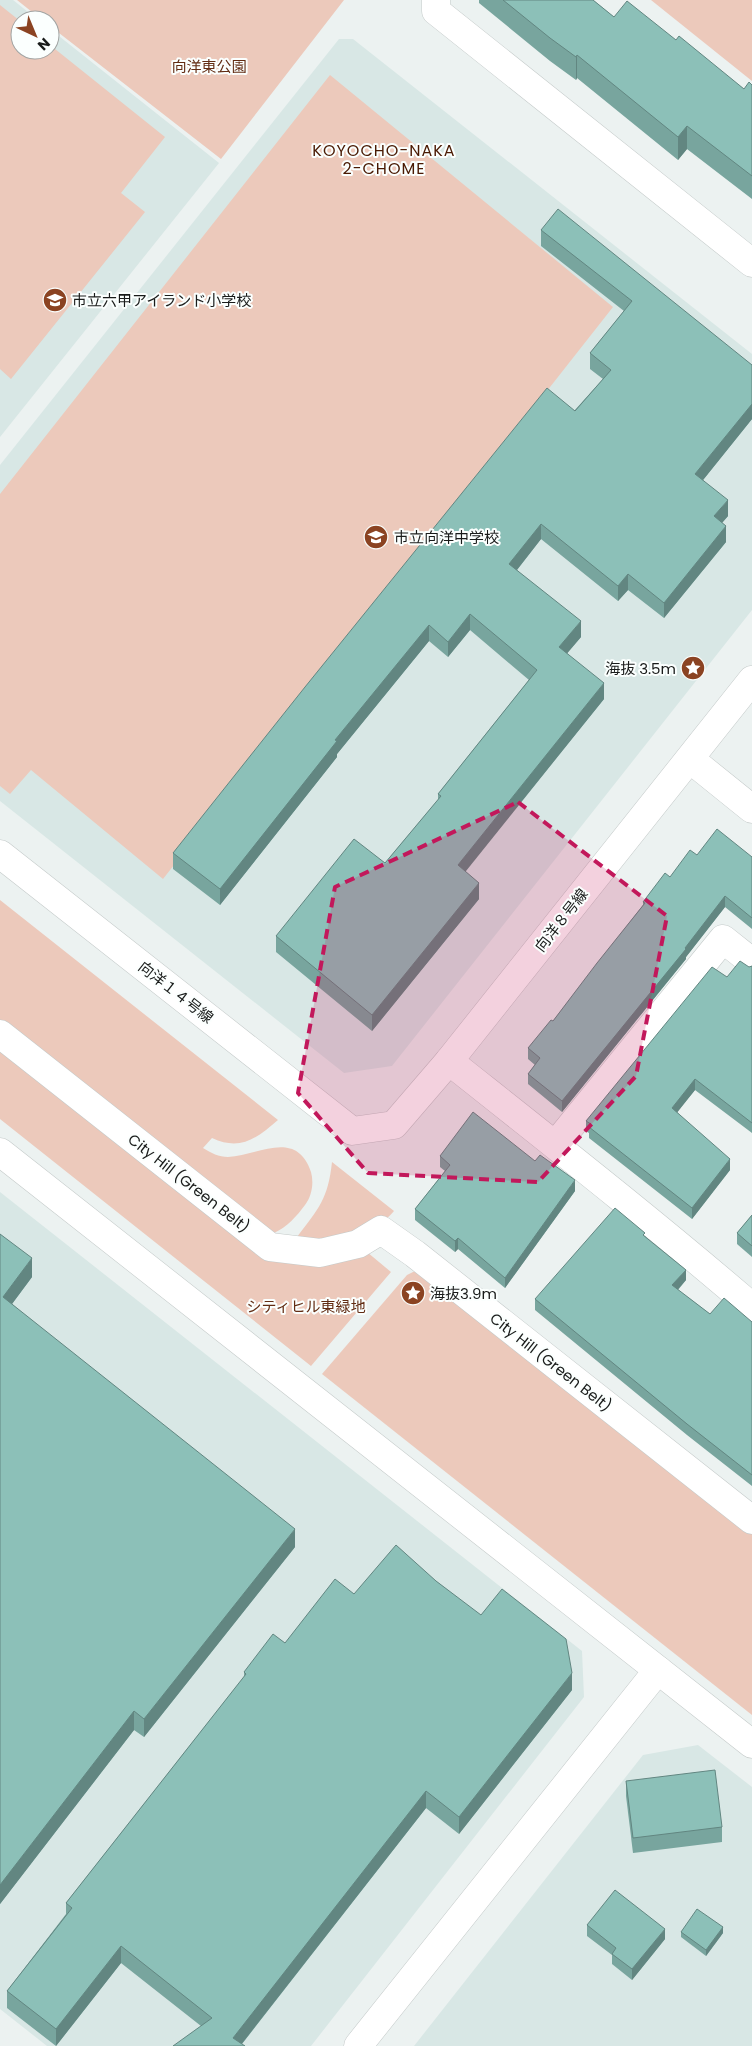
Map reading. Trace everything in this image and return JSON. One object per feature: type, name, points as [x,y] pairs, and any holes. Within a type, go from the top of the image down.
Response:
[{"type":"street","points":[[436,0],[436,11],[752,263]]},
{"type":"street","name":"向洋８号線","points":[[352,1131],[394,1126],[449,1061],[752,680]]},
{"type":"street","points":[[690,759],[752,808]]},
{"type":"street","name":"向洋１４号線","points":[[0,854],[352,1131]]},
{"type":"street","points":[[556,1144],[723,939],[752,962]]},
{"type":"street","name":"City Hill (Green Belt)","points":[[0,1034],[270,1247],[320,1253],[358,1244],[381,1230],[416,1254],[752,1520]]},
{"type":"street","points":[[449,1061],[556,1144],[689,1253],[752,1308]]},
{"type":"street","points":[[0,1152],[752,1744]]},
{"type":"street","points":[[358,2046],[658,1670]]},
{"type":"highlighted area","points":[[518,802],[667,916],[636,1076],[538,1182],[368,1173],[298,1093],[335,887]]},
{"type":"shaded area","name":"市立六甲アイランド小学校","points":[[0,0],[13,0],[26,10],[10,10],[10,60],[60,60],[60,37],[219,163],[0,437]]},
{"type":"shaded area","name":"市立向洋中学校","points":[[339,39],[353,39],[752,354],[752,610],[392,1066],[344,1073],[0,801],[0,465]]},
{"type":"shaded area","points":[[0,1192],[582,1651],[584,1697],[311,2046],[47,2046],[0,2009]]},
{"type":"shaded area","points":[[698,1745],[752,1787],[752,2046],[414,2046],[643,1755]]},
{"type":"green space","name":"向洋東公園","points":[[17,0],[344,0],[221,159],[60,34],[60,10],[30,10]]},
{"type":"green space","points":[[651,0],[752,0],[752,81]]},
{"type":"green space","name":"市立六甲アイランド小学校","points":[[0,5],[10,13],[10,60],[60,60],[60,53],[165,137],[121,193],[145,212],[11,379],[0,369]]},
{"type":"green space","points":[[330,75],[613,307],[163,879],[31,770],[10,794],[0,786],[0,494]]},
{"type":"green space","points":[[0,900],[278,1120],[262,1133],[247,1141],[231,1143],[212,1138],[203,1148],[215,1154],[228,1157],[275,1148],[286,1148],[296,1151],[304,1159],[311,1172],[312,1185],[311,1194],[307,1201],[291,1221],[274,1233],[0,1023]]},
{"type":"green space","name":"シティヒル東緑地","points":[[0,1046],[277,1262],[298,1264],[367,1252],[391,1272],[311,1366],[0,1119]]},
{"type":"green space","points":[[332,1162],[394,1211],[386,1219],[365,1230],[307,1244],[297,1237],[325,1194]]},
{"type":"green space","points":[[415,1271],[752,1531],[752,1715],[322,1374],[407,1275]]},
{"type":"building","points":[[503,0],[593,0],[614,17],[627,1],[676,40],[679,36],[744,89],[749,82],[752,85],[752,176],[687,126],[678,137],[577,55],[576,57],[550,38]]},
{"type":"building","points":[[558,209],[752,365],[752,404],[695,474],[728,500],[714,516],[726,526],[664,603],[628,574],[618,586],[541,524],[509,564],[581,621],[559,647],[604,683],[458,865],[479,883],[372,1015],[276,936],[354,839],[385,863],[441,796],[438,794],[537,670],[470,614],[448,642],[429,625],[335,740],[337,741],[220,889],[173,853],[547,388],[575,411],[611,370],[590,353],[632,301],[541,230]]},
{"type":"building","points":[[717,829],[752,857],[752,918],[725,896],[686,949],[562,1101],[528,1074],[540,1058],[528,1048],[551,1020],[553,1021],[645,903],[643,902],[665,873],[670,877],[690,850],[697,855]]},
{"type":"building","points":[[740,961],[749,967],[752,966],[752,1123],[695,1079],[672,1108],[730,1159],[692,1208],[589,1127],[591,1124],[586,1121],[712,967],[727,977]]},
{"type":"building","points":[[473,1112],[535,1161],[540,1155],[575,1180],[505,1278],[458,1238],[455,1241],[415,1209],[450,1165],[440,1156]]},
{"type":"building","points":[[615,1208],[645,1233],[643,1235],[686,1270],[672,1285],[710,1314],[724,1298],[752,1322],[752,1475],[535,1299]]},
{"type":"building","points":[[752,1215],[752,1246],[737,1233]]},
{"type":"building","points":[[0,1234],[32,1258],[3,1297],[295,1529],[144,1719],[134,1711],[0,1885]]},
{"type":"building","points":[[396,1545],[436,1581],[481,1615],[502,1589],[566,1639],[572,1673],[459,1817],[426,1791],[233,2038],[245,2046],[173,2046],[212,2018],[121,1946],[56,2029],[7,1991],[72,1908],[66,1903],[246,1674],[244,1672],[273,1634],[285,1643],[335,1579],[354,1594]]},
{"type":"building","points":[[715,1770],[722,1827],[633,1838],[626,1781]]},
{"type":"building","points":[[615,1890],[665,1929],[632,1969],[612,1954],[616,1948],[587,1925]]},
{"type":"building","points":[[697,1909],[723,1927],[706,1950],[681,1932]]},
{"type":"place","name":"市立六甲アイランド小学校","points":[[55,300]]},
{"type":"place","name":"市立向洋中学校","points":[[376,537]]},
{"type":"place","name":"海抜 3.5m","points":[[693,668]]},
{"type":"place","name":"海抜3.9m","points":[[413,1293]]},
{"type":"district","name":"KOYOCHO-NAKA 2-CHOME","points":[[384,159]]}]
